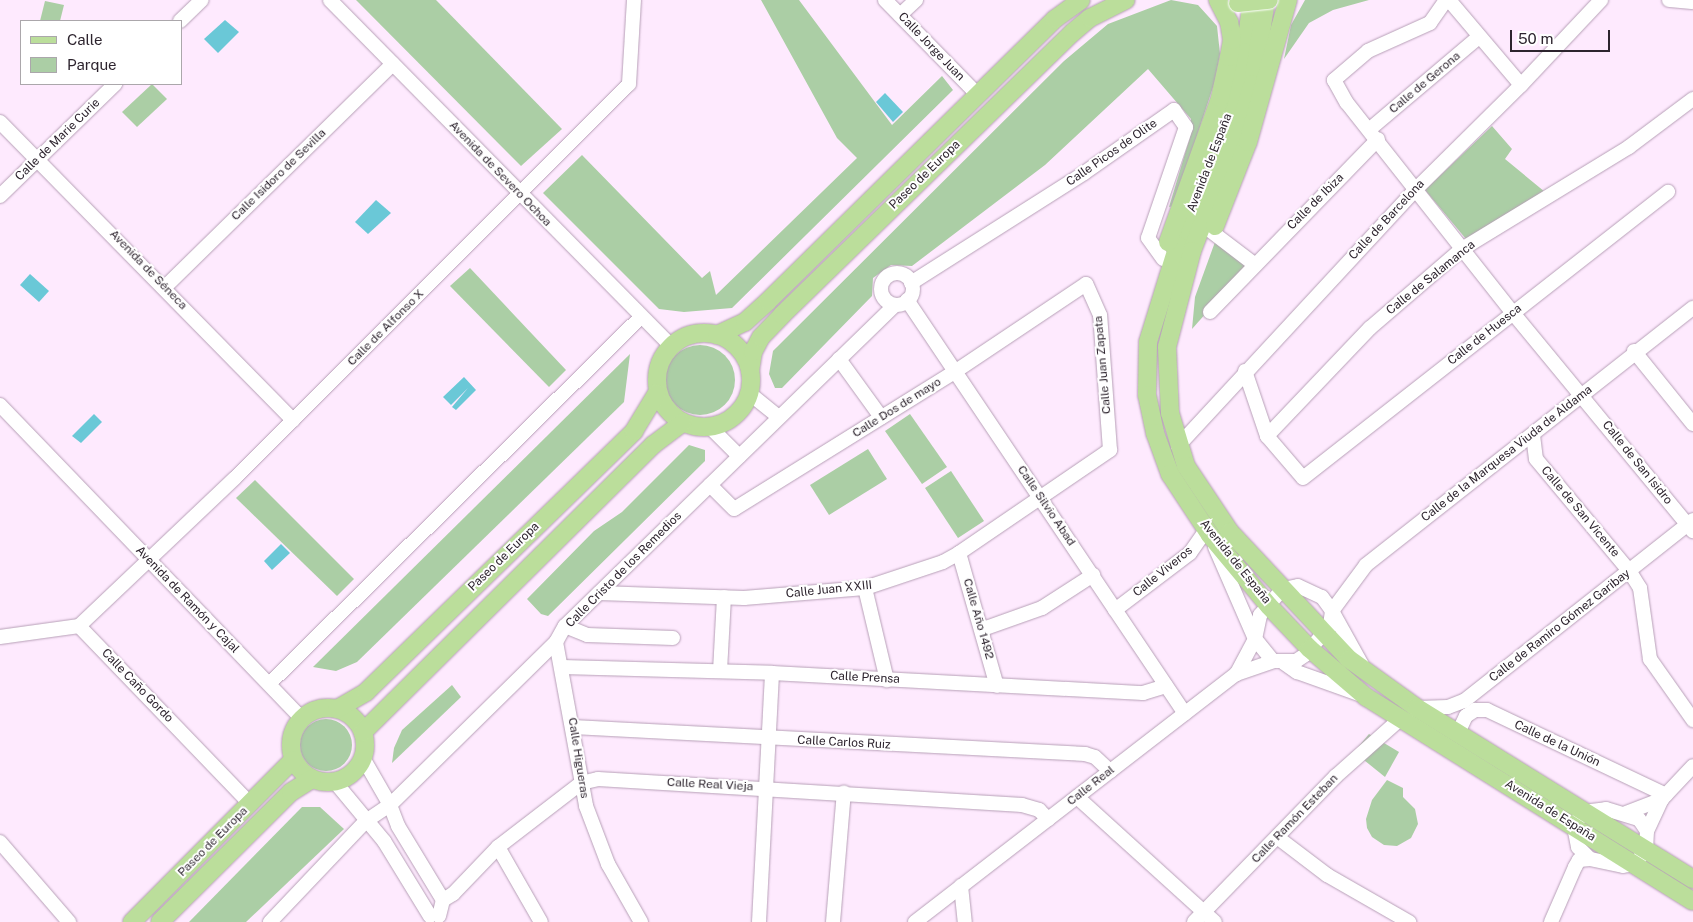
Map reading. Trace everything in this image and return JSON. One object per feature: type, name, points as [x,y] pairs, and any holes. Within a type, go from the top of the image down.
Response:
[{"type":"main road","name":"Paseo de Europa","points":[[717,335],[745,322],[768,301],[1055,19],[1082,0]]},
{"type":"main road","name":"Paseo de Europa","points":[[750,371],[753,352],[761,337],[803,294],[1072,33],[1090,18],[1126,0]]},
{"type":"main road","points":[[1155,311],[1164,259],[1177,213],[1220,98],[1229,57],[1232,40],[1229,22],[1218,0]]},
{"type":"main road","points":[[1239,1],[1268,0]]},
{"type":"main road","name":"Avenida de España","points":[[1268,0],[1253,84],[1240,126],[1155,311],[1148,342],[1147,373],[1151,417],[1170,474],[1208,532],[1269,606],[1310,650],[1366,697],[1399,720],[1579,819],[1640,857],[1693,900]]},
{"type":"main road","points":[[1177,308],[1212,232],[1248,142],[1288,0]]},
{"type":"main road","name":"Avenida de España","points":[[1239,1],[1245,52],[1226,122],[1185,248],[1177,308],[1167,347],[1170,413],[1178,446],[1211,506],[1230,532],[1324,635],[1366,671],[1417,708],[1458,733],[1579,819]]},
{"type":"main road","points":[[697,334],[717,335],[738,348],[750,371],[749,394],[735,416],[711,428],[682,423],[670,414],[657,393],[659,363],[671,346],[697,334]]},
{"type":"main road","name":"Paseo de Europa","points":[[338,709],[366,692],[634,431],[657,393]]},
{"type":"main road","name":"Paseo de Europa","points":[[363,732],[653,445],[682,423]]},
{"type":"main road","points":[[338,709],[356,719],[363,732],[363,758],[351,774],[335,782],[312,779],[300,771],[293,760],[292,735],[302,719],[314,711],[338,709]]},
{"type":"main road","name":"Paseo de Europa","points":[[132,922],[293,760]]},
{"type":"main road","name":"Paseo de Europa","points":[[160,922],[291,792],[312,779]]},
{"type":"main road","name":"Avenida de España","points":[[1640,857],[1693,879]]},
{"type":"street","points":[[181,20],[202,0]]},
{"type":"street","name":"Avenida de Severo Ochoa","points":[[330,0],[671,346]]},
{"type":"street","name":"Calle de Alfonso X","points":[[79,626],[150,561],[521,195],[629,84],[634,0]]},
{"type":"street","name":"Calle Jorge Juan","points":[[885,0],[977,94]]},
{"type":"street","points":[[900,15],[916,0]]},
{"type":"street","points":[[1448,0],[1521,86]]},
{"type":"street","name":"Calle de San Isidro","points":[[1448,0],[1430,23],[1368,51],[1334,80],[1347,103],[1417,188],[1513,313],[1691,525]]},
{"type":"street","name":"Calle de Barcelona","points":[[1178,446],[1245,371],[1417,188],[1521,86],[1601,0]]},
{"type":"street","points":[[1668,0],[1693,2]]},
{"type":"street","name":"Calle de Gerona","points":[[1374,134],[1479,37]]},
{"type":"street","name":"Calle Isidoro de Sevilla","points":[[165,287],[393,64]]},
{"type":"street","name":"Calle de Marie Curie","points":[[0,196],[115,85]]},
{"type":"street","name":"Calle de Salamanca","points":[[1267,436],[1370,328],[1462,249],[1629,147],[1693,99]]},
{"type":"street","name":"Calle Picos de Olite","points":[[911,283],[1077,178],[1174,110],[1186,128],[1148,238],[1164,259]]},
{"type":"street","name":"Avenida de Séneca","points":[[0,122],[165,287],[293,420]]},
{"type":"street","name":"Calle de Ibiza","points":[[1210,312],[1374,134]]},
{"type":"street","name":"Calle de Huesca","points":[[1267,436],[1303,478],[1668,192]]},
{"type":"street","points":[[1212,232],[1254,264]]},
{"type":"street","points":[[896,273],[904,275],[911,283],[912,291],[902,303],[883,297],[882,282],[896,273]]},
{"type":"street","name":"Calle Dos de mayo","points":[[710,485],[734,509],[956,371],[1086,284]]},
{"type":"street","name":"Calle Juan Zapata","points":[[1086,284],[1100,315],[1110,450]]},
{"type":"street","name":"Calle Cristo de los Remedios","points":[[270,922],[366,821],[390,806],[556,642],[565,626],[839,359],[902,303]]},
{"type":"street","name":"Calle Silvio Abad","points":[[902,303],[956,371],[1185,713]]},
{"type":"street","name":"Calle de la Marquesa Viuda de Aldama","points":[[1324,635],[1330,626],[1332,611],[1366,565],[1533,435],[1634,352],[1693,308]]},
{"type":"street","points":[[268,684],[641,317]]},
{"type":"street","points":[[1634,352],[1693,424]]},
{"type":"street","points":[[839,359],[882,417]]},
{"type":"street","points":[[1245,371],[1267,436]]},
{"type":"street","points":[[749,394],[779,417]]},
{"type":"street","name":"Avenida de Ramón y Cajal","points":[[0,404],[302,719]]},
{"type":"street","points":[[711,428],[739,456]]},
{"type":"street","name":"Calle de San Vicente","points":[[1533,435],[1536,459],[1630,572],[1640,588],[1650,659],[1693,720]]},
{"type":"street","name":"Calle Juan XXIII","points":[[599,594],[724,597],[865,588],[943,562],[959,553],[1041,499],[1110,450]]},
{"type":"street","name":"Calle de Ramiro Gómez Garibay","points":[[1417,708],[1448,707],[1464,701],[1691,525]]},
{"type":"street","points":[[1208,532],[1255,639],[1279,662],[1298,672],[1366,697]]},
{"type":"street","name":"Calle Viveros","points":[[1115,610],[1190,553],[1208,532]]},
{"type":"street","name":"Calle Año 1492","points":[[959,553],[983,629],[996,686]]},
{"type":"street","points":[[983,629],[1042,608],[1093,575]]},
{"type":"street","points":[[1236,674],[1255,639],[1260,615],[1283,589],[1298,586],[1312,590],[1332,611],[1366,671]]},
{"type":"street","points":[[865,588],[888,680]]},
{"type":"street","points":[[720,671],[724,597]]},
{"type":"street","points":[[0,637],[79,626]]},
{"type":"street","name":"Calle Caño Gordo","points":[[79,626],[250,804]]},
{"type":"street","points":[[565,626],[587,635],[673,638]]},
{"type":"street","name":"Calle Real","points":[[915,922],[1236,674],[1279,662],[1296,661],[1324,635]]},
{"type":"street","name":"Calle Higueras","points":[[556,642],[586,806],[608,864],[641,922]]},
{"type":"street","name":"Calle Prensa","points":[[562,667],[772,672],[1143,693],[1166,686]]},
{"type":"street","points":[[759,922],[772,672]]},
{"type":"street","points":[[1458,733],[1466,716],[1480,709],[1476,690]]},
{"type":"street","name":"Calle de la Unión","points":[[1480,709],[1664,797]]},
{"type":"street","name":"Calle Ramón Esteban","points":[[1205,919],[1277,837],[1336,776],[1399,720]]},
{"type":"street","name":"Calle Carlos Ruiz","points":[[573,727],[769,739],[1085,754],[1095,757],[1110,771]]},
{"type":"street","points":[[363,758],[390,806],[398,826],[442,900],[435,919]]},
{"type":"street","points":[[1551,922],[1574,867],[1579,860],[1590,859],[1623,866],[1640,857],[1647,831],[1664,797],[1693,766]]},
{"type":"street","name":"Calle Real Vieja","points":[[442,900],[453,894],[498,847],[581,783],[598,779],[844,792],[1022,805],[1039,810],[1048,819]]},
{"type":"street","points":[[335,782],[384,841],[435,919]]},
{"type":"street","points":[[833,922],[844,792]]},
{"type":"street","points":[[1077,797],[1205,919]]},
{"type":"street","points":[[1626,813],[1664,797]]},
{"type":"street","points":[[1590,859],[1578,847],[1579,819],[1606,809],[1626,813],[1639,819],[1647,831]]},
{"type":"street","points":[[1277,837],[1327,875],[1409,922]]},
{"type":"street","points":[[0,842],[69,922]]},
{"type":"street","points":[[498,847],[541,922]]},
{"type":"street","points":[[961,886],[965,922]]},
{"type":"green space","points":[[356,0],[436,0],[562,129],[521,166]]},
{"type":"green space","points":[[761,0],[799,0],[892,125],[942,76],[953,90],[732,308],[684,312],[659,309],[543,193],[582,155],[702,278],[710,271],[716,295],[857,158],[837,138]]},
{"type":"green space","points":[[1171,0],[1198,5],[1217,26],[1220,54],[1215,81],[1174,206],[1169,207],[1190,137],[1191,119],[1148,69],[1045,165],[912,266],[891,265],[873,278],[872,296],[782,388],[775,388],[769,374],[773,351],[1064,61],[1108,24]]},
{"type":"green space","points":[[1305,0],[1369,0],[1333,10],[1309,23],[1284,59],[1291,25]]},
{"type":"green space","points":[[45,1],[64,5],[60,20],[40,20]]},
{"type":"green space","points":[[151,85],[167,99],[137,127],[122,112]]},
{"type":"green space","points":[[1492,126],[1512,149],[1505,159],[1545,192],[1466,239],[1425,190]]},
{"type":"green space","points":[[1215,242],[1247,267],[1192,329],[1195,297]]},
{"type":"green space","points":[[470,268],[566,370],[549,387],[450,286]]},
{"type":"green space","points":[[700,345],[713,348],[725,355],[732,367],[735,380],[732,393],[725,405],[713,412],[700,415],[687,412],[675,405],[668,393],[665,380],[668,367],[675,355],[687,348]]},
{"type":"green space","points":[[630,354],[624,402],[357,662],[336,671],[313,667]]},
{"type":"green space","points":[[910,414],[947,467],[922,484],[885,431]]},
{"type":"green space","points":[[689,445],[705,450],[705,461],[548,616],[541,614],[527,599],[594,531],[622,512]]},
{"type":"green space","points":[[868,449],[887,479],[829,515],[810,485]]},
{"type":"green space","points":[[951,471],[984,521],[958,538],[925,488]]},
{"type":"green space","points":[[255,480],[354,579],[337,596],[236,498]]},
{"type":"green space","points":[[452,685],[461,697],[392,763],[394,748],[402,730]]},
{"type":"green space","points":[[321,719],[331,719],[340,723],[348,731],[352,745],[348,759],[340,767],[331,771],[321,771],[312,767],[304,759],[300,750],[300,740],[304,731],[312,723]]},
{"type":"green space","points":[[1369,734],[1399,752],[1385,777],[1354,752]]},
{"type":"green space","points":[[1387,780],[1403,788],[1403,797],[1415,809],[1418,824],[1411,838],[1397,846],[1384,845],[1372,837],[1367,828],[1366,819],[1372,800]]},
{"type":"green space","points":[[302,807],[320,807],[344,829],[246,922],[189,922]]},
{"type":"water","points":[[225,20],[239,32],[218,53],[204,39]]},
{"type":"water","points":[[885,93],[903,112],[893,122],[876,102]]},
{"type":"water","points":[[376,200],[391,213],[368,234],[355,222]]},
{"type":"water","points":[[30,274],[49,291],[39,302],[20,285]]},
{"type":"water","points":[[464,377],[476,390],[456,410],[452,407],[468,388],[451,405],[443,397]]},
{"type":"water","points":[[94,414],[102,422],[81,443],[72,436]]},
{"type":"water","points":[[281,544],[290,553],[272,570],[264,561]]}]
